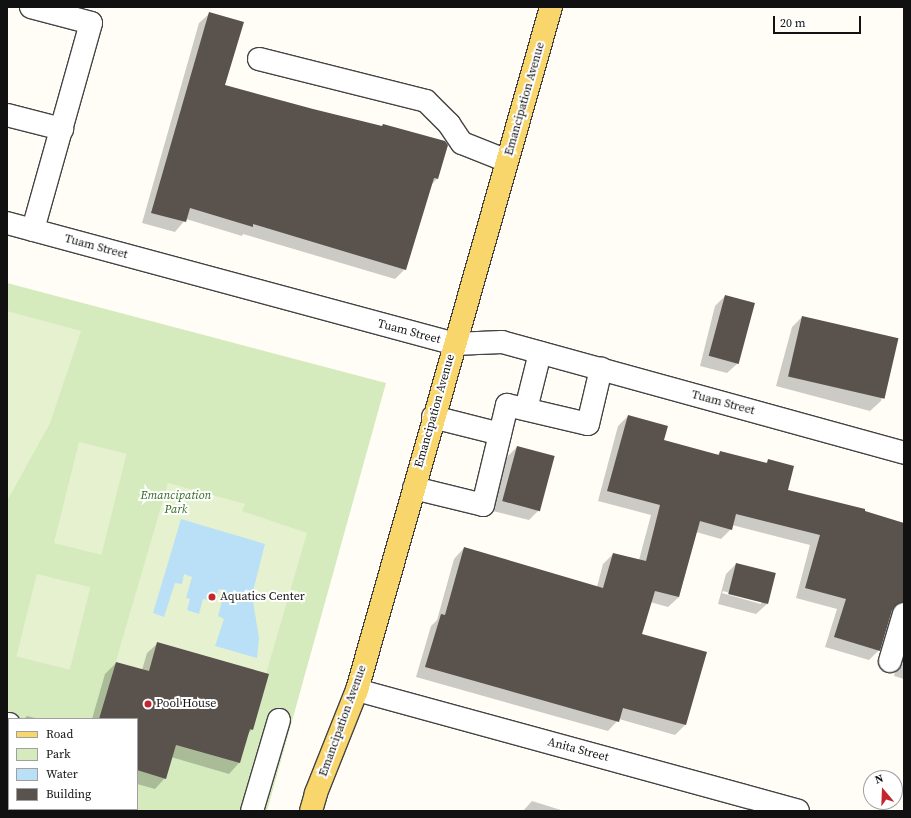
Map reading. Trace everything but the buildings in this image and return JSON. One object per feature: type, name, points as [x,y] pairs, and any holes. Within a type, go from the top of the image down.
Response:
[{"type":"main road","name":"Emancipation Avenue","points":[[311,811],[316,793],[357,690],[433,417],[551,7]]},
{"type":"street","points":[[31,7],[91,23],[33,230]]},
{"type":"street","points":[[259,59],[426,101],[449,124],[462,143],[507,161]]},
{"type":"street","points":[[7,115],[62,129]]},
{"type":"street","name":"Tuam Street","points":[[7,223],[454,344],[502,342],[904,453]]},
{"type":"street","points":[[526,409],[540,353]]},
{"type":"street","points":[[414,488],[483,505],[507,405],[588,424],[600,369]]},
{"type":"street","points":[[433,417],[500,434]]},
{"type":"street","points":[[890,661],[904,614]]},
{"type":"street","name":"Anita Street","points":[[357,690],[798,811]]},
{"type":"street","points":[[252,811],[278,720]]},
{"type":"green space","name":"Emancipation Park","points":[[7,283],[386,383],[267,811],[7,811]]},
{"type":"green space","points":[[7,311],[81,331],[50,423],[7,501]]},
{"type":"green space","points":[[79,442],[127,454],[101,555],[54,543]]},
{"type":"green space","name":"Aquatics Center","points":[[168,483],[245,504],[242,511],[307,533],[240,763],[138,735],[138,718],[99,718]]},
{"type":"green space","points":[[37,574],[90,587],[70,670],[16,656]]},
{"type":"water","points":[[181,519],[265,544],[252,595],[259,638],[257,658],[215,646],[224,619],[218,616],[225,590],[219,589],[217,594],[211,592],[208,600],[203,599],[199,614],[187,610],[190,599],[186,598],[192,577],[184,574],[182,584],[175,583],[164,617],[153,613]]},
{"type":"place","name":"Aquatics Center","points":[[212,597]]},
{"type":"place","name":"Pool House","points":[[148,704]]}]
